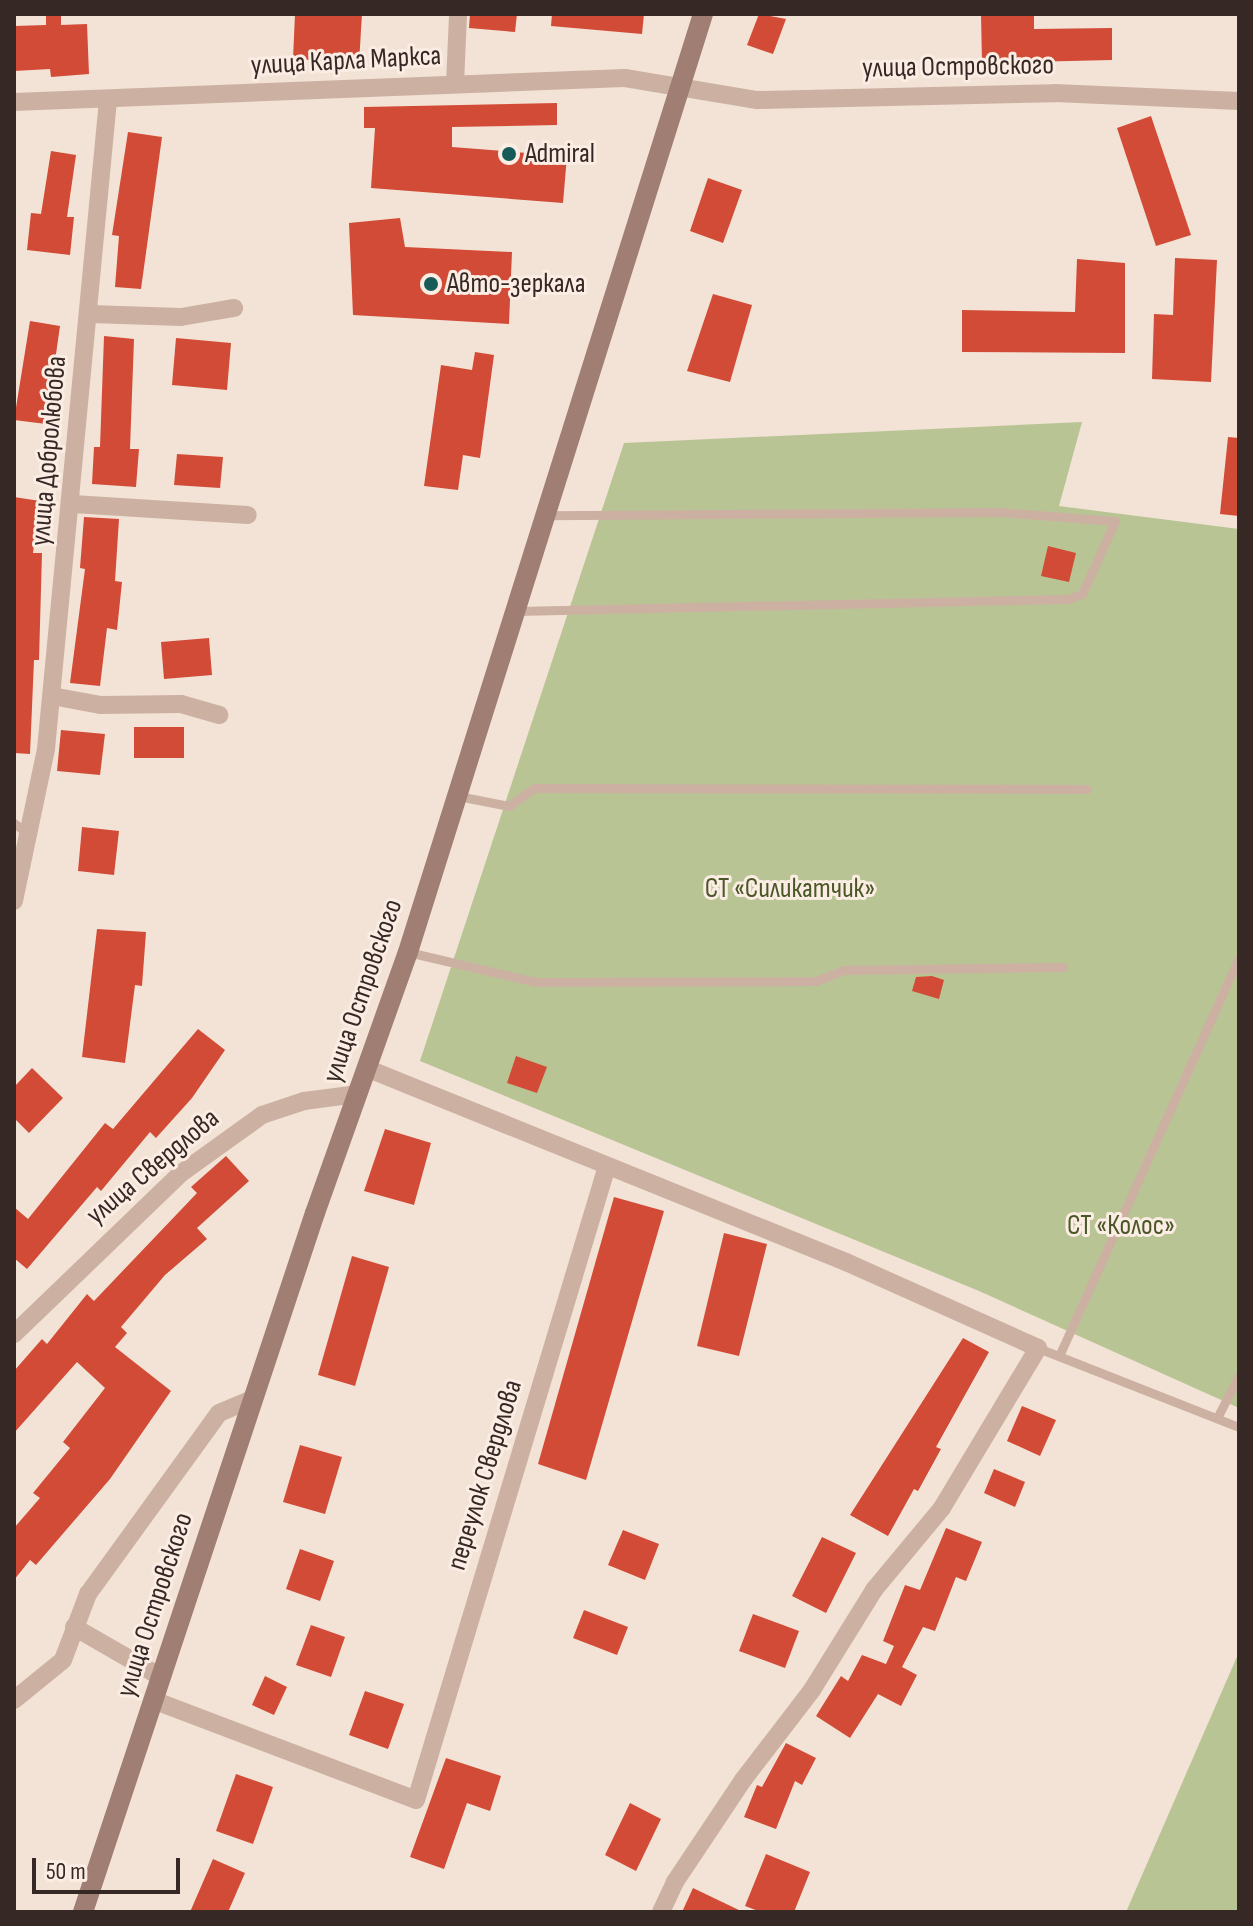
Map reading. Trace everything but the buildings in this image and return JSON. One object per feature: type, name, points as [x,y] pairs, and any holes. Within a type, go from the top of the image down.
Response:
[{"type":"street","points":[[455,84],[458,14]]},
{"type":"street","name":"улица Островского","points":[[83,1912],[252,1399],[408,952],[703,14]]},
{"type":"street","name":"улица Карла Маркса","points":[[14,102],[625,78],[680,84]]},
{"type":"street","name":"улица Островского","points":[[680,84],[757,100],[1055,93],[1239,101]]},
{"type":"street","name":"улица Добролюбова","points":[[14,901],[30,836],[52,696],[73,504],[108,100]]},
{"type":"street","points":[[90,314],[181,317],[234,308]]},
{"type":"street","points":[[73,504],[248,515]]},
{"type":"street","points":[[52,696],[101,705],[181,704],[219,715]]},
{"type":"street","points":[[366,1068],[846,1262],[1038,1348],[942,1508],[874,1590],[812,1690],[683,1869],[661,1912]]},
{"type":"street","name":"улица Свердлова","points":[[14,1334],[168,1184],[262,1115],[304,1101],[357,1094]]},
{"type":"street","name":"переулок Свердлова","points":[[153,1700],[416,1800],[607,1166]]},
{"type":"street","points":[[14,1700],[63,1660],[88,1594],[219,1413],[252,1399]]},
{"type":"street","points":[[74,1627],[161,1677]]},
{"type":"lane","points":[[517,611],[1068,599],[1082,594],[1115,521],[998,512],[547,515]]},
{"type":"lane","points":[[458,796],[509,806],[534,788],[1087,789]]},
{"type":"lane","points":[[14,823],[30,836]]},
{"type":"lane","points":[[408,952],[536,982],[816,981],[843,970],[1063,967]]},
{"type":"lane","points":[[1059,1356],[1239,957]]},
{"type":"lane","points":[[1038,1348],[1239,1427]]},
{"type":"lane","points":[[1217,1418],[1239,1375]]},
{"type":"green space","name":"СТ «Силикатчик»","points":[[1082,422],[1059,506],[1239,529],[1239,1408],[979,1291],[420,1061],[624,443]]},
{"type":"green space","points":[[1239,1652],[1239,1912],[1126,1912]]},
{"type":"place","name":"Admiral","points":[[509,154]]},
{"type":"place","name":"Авто-зеркала","points":[[431,284]]},
{"type":"park label","name":"СТ «Колос»","points":[[1121,1226]]}]
